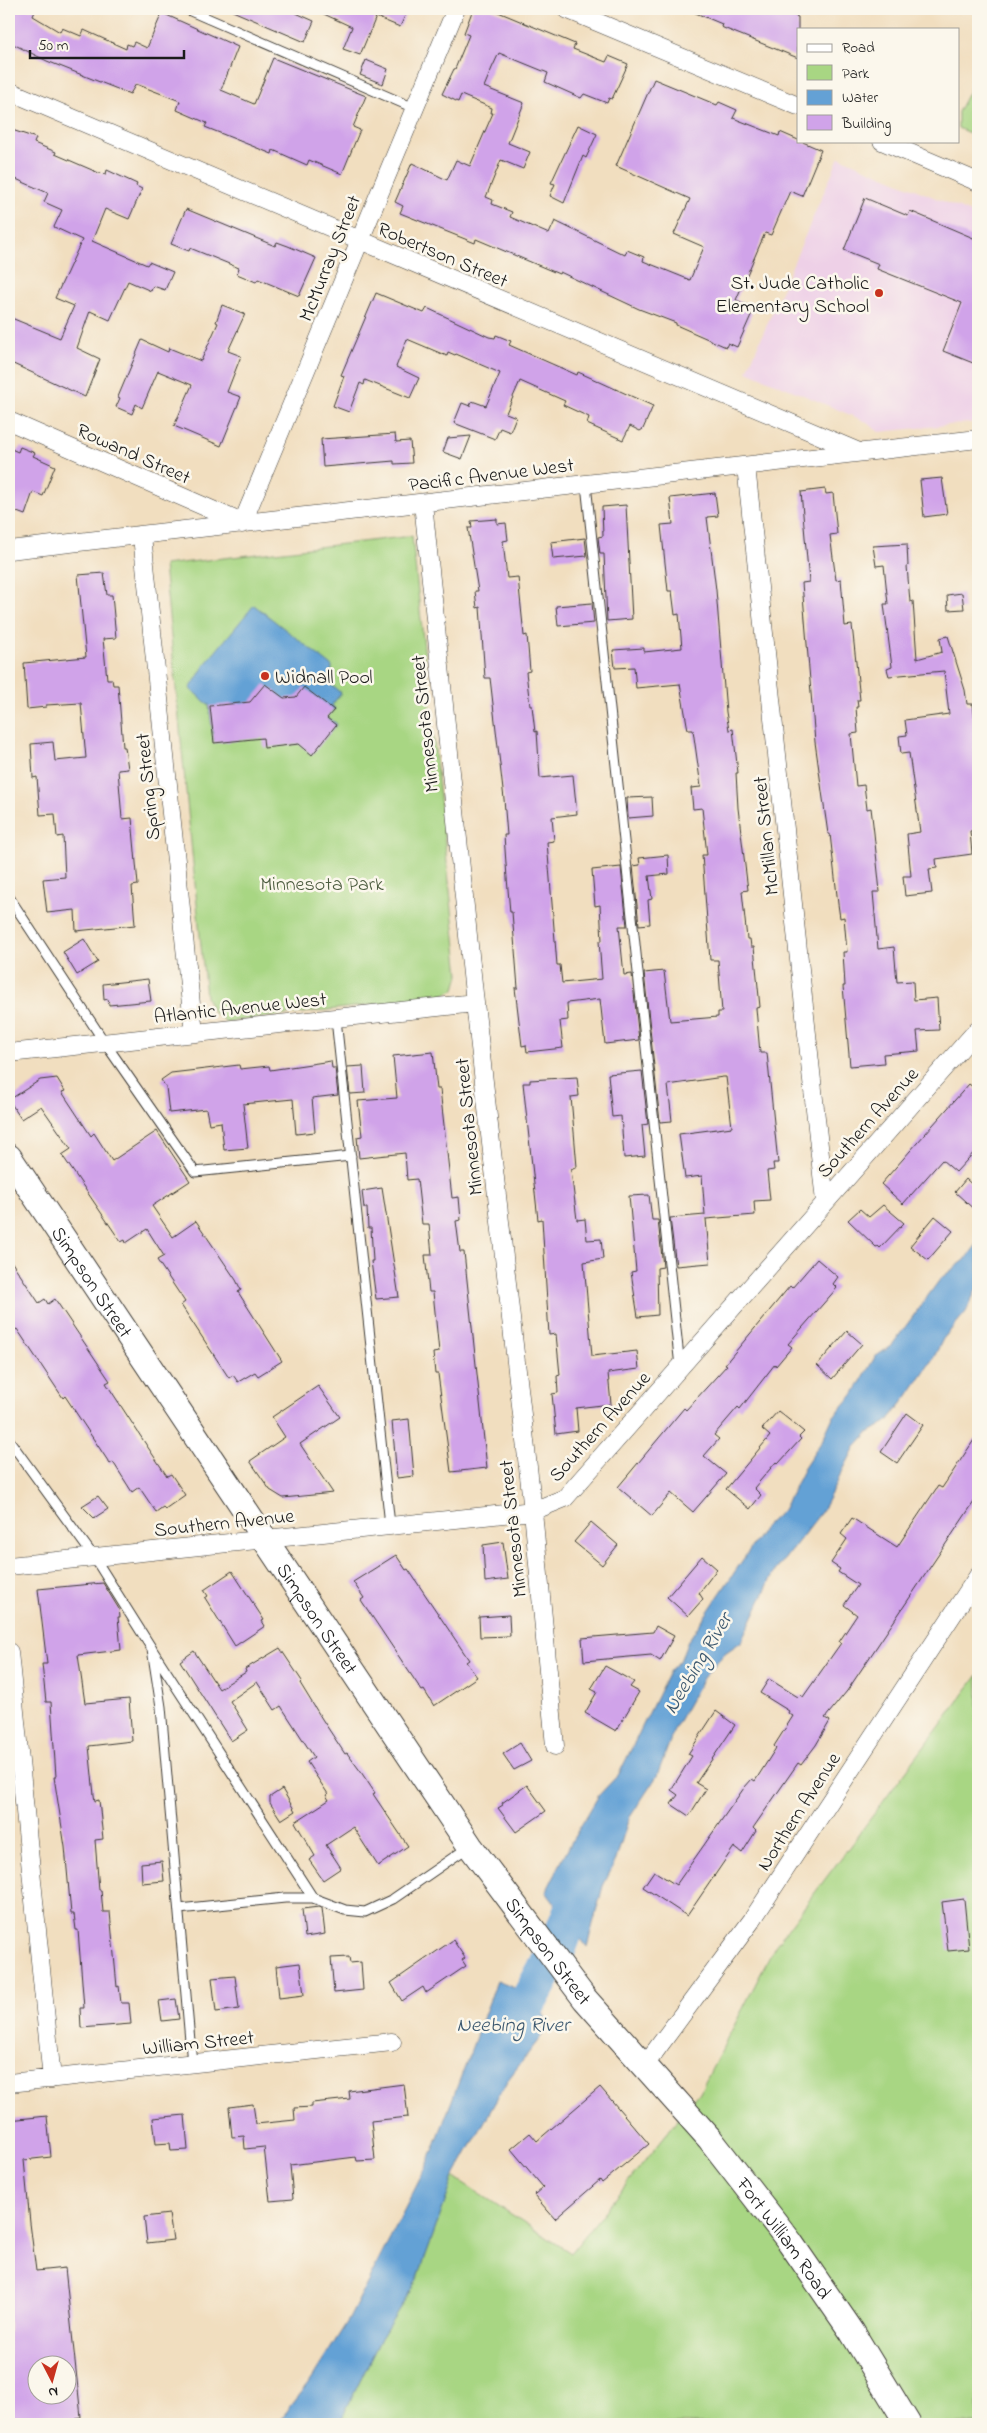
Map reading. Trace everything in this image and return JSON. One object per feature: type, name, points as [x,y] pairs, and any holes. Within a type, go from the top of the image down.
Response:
[{"type":"main road","name":"Simpson Street","points":[[9,1157],[263,1540],[470,1846],[521,1917],[585,1999],[645,2065]]},
{"type":"main road","name":"Fort William Road","points":[[645,2065],[710,2139],[790,2242],[852,2332],[908,2424]]},
{"type":"street","name":"McMurray Street","points":[[242,524],[456,9]]},
{"type":"street","points":[[566,9],[797,106]]},
{"type":"street","name":"Robertson Street","points":[[9,91],[358,241],[862,453]]},
{"type":"street","points":[[884,142],[978,182]]},
{"type":"street","name":"Rowand Street","points":[[9,421],[242,524]]},
{"type":"street","name":"Pacific Avenue West","points":[[9,550],[978,439]]},
{"type":"street","name":"McMillan Street","points":[[746,466],[825,1202]]},
{"type":"street","name":"Minnesota Street","points":[[422,503],[475,1003],[532,1511],[555,1746]]},
{"type":"street","name":"Spring Street","points":[[142,536],[194,1033]]},
{"type":"street","name":"Atlantic Avenue West","points":[[9,1053],[475,1003]]},
{"type":"street","name":"Southern Avenue","points":[[9,1566],[532,1511],[565,1498],[978,1029]]},
{"type":"street","name":"Northern Avenue","points":[[645,2065],[752,1920],[978,1576]]},
{"type":"street","points":[[9,1652],[52,2079]]},
{"type":"street","name":"William Street","points":[[9,2083],[392,2042]]},
{"type":"lane","points":[[186,9],[414,108]]},
{"type":"lane","points":[[586,484],[680,1367]]},
{"type":"lane","points":[[9,897],[105,1043],[195,1172],[351,1156]]},
{"type":"lane","points":[[336,1019],[390,1525]]},
{"type":"lane","points":[[9,1440],[94,1557],[313,1898]]},
{"type":"lane","points":[[152,1649],[161,1707],[192,2064]]},
{"type":"lane","points":[[179,1909],[285,1898],[313,1898],[345,1910],[365,1912],[393,1899],[470,1846]]},
{"type":"shaded area","name":"St. Jude Catholic Elementary School","points":[[839,157],[978,216],[978,422],[879,432],[867,422],[747,371]]},
{"type":"green space","points":[[978,74],[978,137],[960,129],[960,108]]},
{"type":"green space","name":"Minnesota Park","points":[[412,536],[459,975],[455,989],[439,997],[226,1022],[213,1012],[206,997],[164,565]]},
{"type":"green space","points":[[978,1675],[978,2424],[339,2424],[381,2338],[417,2280],[454,2177],[571,2253],[700,2092],[775,1946]]},
{"type":"water","name":"Widnall Pool","points":[[254,605],[332,666],[331,685],[341,693],[332,705],[335,709],[327,717],[337,724],[312,753],[299,743],[264,737],[214,741],[209,705],[190,689],[206,663]]},
{"type":"water","points":[[978,1243],[978,1285],[966,1312],[943,1339],[934,1357],[907,1397],[887,1422],[868,1433],[855,1447],[822,1511],[773,1574],[741,1642],[725,1653],[703,1678],[674,1730],[657,1776],[628,1820],[616,1860],[603,1886],[587,1947],[546,1892],[573,1839],[599,1795],[619,1774],[670,1670],[680,1661],[688,1641],[765,1527],[783,1510],[804,1468],[822,1441],[833,1417],[853,1395],[875,1357],[892,1345],[941,1278],[965,1260]]},
{"type":"water","name":"Neebing River","points":[[497,1981],[532,1995],[550,2025],[507,2081],[454,2177],[417,2280],[381,2338],[339,2424],[277,2424],[309,2383],[349,2319],[429,2161]]},
{"type":"building","points":[[9,9],[36,9],[33,16],[60,32],[62,28],[81,36],[84,30],[126,49],[127,44],[132,46],[134,42],[147,48],[162,13],[238,47],[221,90],[254,104],[273,58],[366,96],[353,127],[360,130],[342,174],[309,160],[307,165],[273,150],[272,154],[205,127],[207,123],[177,110],[180,101],[136,84],[130,94],[47,61],[9,42]]},
{"type":"building","points":[[228,9],[287,9],[314,21],[305,42]]},
{"type":"building","points":[[313,9],[408,9],[400,27],[376,17],[360,55],[343,49],[352,27]]},
{"type":"building","points":[[473,9],[491,9],[575,44],[573,49],[606,62],[609,56],[628,64],[612,99],[609,98],[607,103],[584,94],[581,98],[545,82],[548,73],[499,53],[492,68],[484,87],[524,103],[508,143],[530,152],[523,169],[501,160],[486,197],[493,200],[492,204],[512,212],[510,217],[549,234],[555,221],[625,255],[627,250],[644,257],[643,261],[690,280],[704,247],[674,234],[690,199],[616,166],[654,79],[717,105],[719,102],[737,110],[733,118],[779,136],[780,132],[797,139],[797,142],[803,142],[821,150],[802,196],[790,191],[771,235],[765,233],[736,300],[748,305],[745,310],[752,313],[737,347],[728,343],[726,347],[560,272],[559,274],[476,239],[475,243],[400,213],[403,206],[395,202],[412,163],[447,180],[456,160],[470,166],[493,113],[491,113],[492,108],[461,95],[458,102],[442,94],[469,35],[464,33]]},
{"type":"building","points":[[686,9],[780,9],[798,17],[797,58],[721,27],[722,24]]},
{"type":"building","points":[[366,60],[388,69],[383,84],[360,75]]},
{"type":"building","points":[[578,125],[597,134],[586,158],[583,156],[564,203],[550,196],[555,184],[551,183]]},
{"type":"building","points":[[9,129],[36,138],[34,143],[99,173],[106,174],[107,170],[137,184],[136,186],[142,189],[129,219],[105,209],[92,241],[147,265],[149,262],[173,272],[165,290],[153,286],[151,291],[128,281],[110,320],[90,311],[77,348],[100,359],[85,397],[9,362],[9,317],[60,338],[74,306],[55,298],[82,240],[54,227],[62,210],[44,202],[48,193],[9,176]]},
{"type":"building","points":[[865,198],[908,216],[910,211],[978,240],[978,365],[943,351],[962,303],[877,269],[879,264],[844,250]]},
{"type":"building","points":[[186,209],[275,246],[277,242],[316,258],[299,296],[258,279],[256,282],[237,274],[239,268],[190,248],[189,251],[171,244]]},
{"type":"building","points":[[376,293],[424,313],[427,308],[489,337],[495,338],[496,335],[511,341],[509,345],[577,375],[578,372],[653,406],[643,429],[640,431],[630,426],[623,440],[587,424],[589,417],[563,405],[565,401],[520,381],[506,413],[516,417],[510,432],[500,428],[495,439],[454,423],[462,403],[470,406],[472,401],[486,406],[500,373],[456,354],[448,352],[447,356],[407,339],[396,367],[419,378],[410,398],[365,380],[364,385],[360,383],[349,412],[333,406],[344,376],[341,375]]},
{"type":"building","points":[[222,305],[245,314],[228,351],[241,356],[227,392],[241,397],[221,446],[174,426],[192,385],[158,371],[142,408],[136,404],[132,414],[116,407],[120,398],[118,397],[142,340],[168,352],[169,348],[201,361],[218,323],[216,322]]},
{"type":"building","points":[[395,434],[396,442],[410,441],[412,463],[394,464],[394,461],[323,467],[321,439]]},
{"type":"building","points":[[471,436],[462,459],[443,452],[448,438]]},
{"type":"building","points":[[20,447],[35,453],[33,456],[55,466],[43,496],[33,492],[25,515],[9,509],[9,448],[18,452]]},
{"type":"building","points":[[942,478],[947,514],[924,517],[920,480]]},
{"type":"building","points":[[825,489],[826,494],[833,493],[837,534],[830,535],[836,580],[841,579],[845,626],[852,625],[860,700],[857,700],[858,707],[856,707],[858,733],[851,734],[856,786],[864,785],[867,809],[871,808],[880,892],[873,892],[878,949],[894,947],[897,982],[913,981],[914,1000],[937,998],[939,1030],[917,1031],[919,1051],[883,1054],[884,1063],[850,1066],[843,986],[845,986],[843,952],[847,952],[844,917],[840,918],[830,834],[828,834],[815,742],[802,583],[809,582],[801,492]]},
{"type":"building","points":[[715,493],[718,516],[707,517],[716,590],[726,712],[729,730],[733,729],[738,773],[736,773],[738,808],[748,890],[742,891],[747,939],[750,939],[751,947],[754,947],[760,1007],[756,1008],[760,1053],[767,1053],[778,1163],[773,1163],[774,1170],[767,1171],[770,1200],[754,1201],[755,1215],[706,1219],[710,1263],[676,1266],[670,1218],[705,1215],[702,1176],[685,1178],[679,1134],[732,1127],[726,1077],[668,1085],[672,1121],[660,1122],[644,973],[664,971],[670,1021],[718,1017],[718,1012],[722,1012],[718,960],[710,960],[702,855],[707,855],[702,808],[693,809],[691,788],[701,787],[693,730],[688,730],[680,684],[636,688],[634,667],[615,668],[613,650],[644,648],[644,652],[682,648],[679,614],[675,615],[672,591],[668,591],[661,525],[673,524],[670,498]]},
{"type":"building","points":[[626,505],[632,619],[607,621],[604,554],[600,554],[598,537],[603,536],[602,507]]},
{"type":"building","points":[[497,519],[497,524],[506,523],[508,540],[503,541],[507,578],[518,577],[524,636],[527,635],[530,671],[526,672],[530,706],[532,706],[535,732],[537,731],[540,778],[573,775],[577,814],[552,817],[554,841],[547,842],[557,965],[560,965],[562,983],[602,979],[599,941],[602,941],[600,905],[595,906],[592,870],[621,867],[627,926],[619,926],[624,975],[632,974],[639,1040],[605,1044],[600,999],[567,1003],[568,1020],[560,1021],[563,1048],[527,1052],[526,1045],[522,1046],[515,988],[518,988],[512,912],[510,912],[507,878],[504,835],[507,835],[504,799],[490,678],[485,678],[480,607],[477,608],[475,591],[478,591],[468,528],[472,528],[471,521]]},
{"type":"building","points":[[585,538],[587,556],[553,559],[551,542]]},
{"type":"building","points":[[907,544],[910,602],[913,601],[917,659],[942,652],[940,638],[948,636],[965,690],[967,704],[973,704],[978,746],[974,746],[978,777],[978,830],[970,831],[972,854],[936,859],[937,868],[929,869],[932,893],[905,896],[903,876],[911,876],[907,834],[920,832],[909,753],[901,754],[899,736],[907,735],[905,720],[949,714],[944,671],[889,676],[887,669],[892,667],[884,604],[888,604],[884,565],[876,566],[873,546]]},
{"type":"building","points":[[104,573],[107,595],[112,595],[116,638],[103,639],[107,679],[112,679],[113,685],[118,685],[123,747],[125,747],[128,769],[118,770],[122,819],[132,818],[138,885],[132,886],[135,925],[76,931],[75,910],[47,913],[43,879],[65,877],[63,836],[57,837],[55,814],[40,815],[37,777],[33,778],[31,744],[53,742],[55,761],[86,758],[81,703],[46,705],[46,707],[27,709],[24,663],[86,657],[78,575]]},
{"type":"building","points":[[962,593],[964,609],[948,610],[947,595]]},
{"type":"building","points":[[592,603],[594,623],[558,626],[556,606]]},
{"type":"building","points":[[265,684],[284,698],[296,697],[304,687],[334,710],[327,718],[336,725],[312,755],[299,744],[264,748],[263,738],[214,743],[210,706],[250,702]]},
{"type":"building","points":[[652,797],[653,816],[628,818],[627,798]]},
{"type":"building","points":[[668,855],[669,874],[649,876],[652,899],[648,900],[650,924],[639,925],[633,866],[640,865],[639,858]]},
{"type":"building","points":[[84,939],[98,962],[77,975],[63,952]]},
{"type":"building","points":[[148,979],[151,1001],[109,1005],[108,999],[104,1000],[103,984]]},
{"type":"building","points":[[433,1052],[437,1089],[440,1089],[452,1198],[459,1197],[461,1220],[456,1221],[460,1252],[464,1252],[487,1468],[451,1472],[438,1374],[435,1374],[433,1353],[439,1352],[433,1292],[429,1292],[425,1255],[432,1255],[429,1224],[422,1224],[417,1179],[407,1180],[405,1153],[359,1158],[357,1137],[362,1136],[358,1101],[397,1098],[393,1056]]},
{"type":"building","points":[[331,1061],[332,1068],[335,1068],[338,1095],[312,1098],[315,1132],[296,1134],[293,1099],[243,1104],[248,1148],[224,1150],[221,1122],[209,1124],[206,1109],[169,1113],[166,1087],[161,1080],[171,1073],[239,1065],[240,1069],[269,1066],[270,1070]]},
{"type":"building","points":[[363,1066],[365,1093],[350,1094],[347,1067]]},
{"type":"building","points":[[642,1071],[648,1124],[642,1125],[645,1156],[624,1158],[621,1116],[612,1117],[608,1074]]},
{"type":"building","points":[[577,1077],[579,1096],[571,1097],[577,1167],[571,1170],[577,1220],[585,1219],[587,1240],[601,1239],[603,1259],[584,1262],[592,1356],[637,1351],[639,1369],[608,1373],[611,1404],[576,1408],[578,1431],[556,1434],[552,1394],[558,1393],[557,1376],[560,1375],[556,1334],[549,1335],[542,1219],[538,1220],[523,1083],[530,1083],[530,1080]]},
{"type":"building","points":[[57,1078],[65,1091],[62,1092],[91,1136],[94,1133],[112,1161],[157,1131],[190,1181],[152,1206],[173,1237],[196,1221],[236,1280],[241,1290],[238,1292],[282,1361],[258,1376],[255,1372],[238,1382],[233,1375],[229,1378],[181,1305],[185,1302],[157,1260],[164,1256],[147,1229],[126,1243],[125,1240],[121,1242],[62,1155],[71,1149],[41,1106],[21,1119],[9,1100],[40,1080]]},
{"type":"building","points":[[969,1084],[978,1091],[978,1148],[956,1172],[942,1160],[903,1204],[881,1184]]},
{"type":"building","points":[[966,1179],[978,1190],[978,1213],[955,1192]]},
{"type":"building","points":[[382,1188],[399,1297],[376,1299],[371,1261],[373,1261],[371,1228],[368,1228],[367,1208],[364,1208],[362,1191]]},
{"type":"building","points":[[649,1195],[652,1220],[658,1220],[663,1267],[657,1268],[658,1315],[638,1317],[631,1272],[636,1271],[629,1196]]},
{"type":"building","points":[[883,1205],[904,1223],[880,1248],[876,1247],[848,1220],[860,1209],[869,1217]]},
{"type":"building","points":[[935,1216],[953,1231],[928,1260],[910,1246]]},
{"type":"building","points":[[9,1258],[39,1303],[45,1299],[48,1304],[55,1299],[110,1381],[106,1383],[147,1446],[167,1476],[171,1474],[185,1495],[165,1509],[163,1507],[156,1512],[139,1487],[132,1492],[113,1462],[110,1464],[65,1396],[63,1398],[17,1329],[9,1333]]},
{"type":"building","points":[[817,1259],[838,1277],[833,1284],[837,1288],[788,1344],[792,1347],[776,1366],[775,1364],[740,1409],[738,1407],[714,1435],[719,1439],[704,1456],[726,1474],[693,1512],[671,1493],[652,1516],[618,1487],[684,1408],[686,1410],[727,1365],[725,1364],[790,1286],[792,1288]]},
{"type":"building","points":[[847,1331],[862,1344],[832,1379],[817,1365]]},
{"type":"building","points":[[318,1386],[340,1417],[300,1444],[333,1493],[283,1498],[270,1490],[250,1461],[285,1437],[272,1417]]},
{"type":"building","points":[[778,1411],[804,1432],[799,1437],[801,1439],[778,1464],[776,1462],[754,1488],[761,1495],[750,1509],[726,1489],[770,1436],[762,1429]]},
{"type":"building","points":[[907,1413],[923,1425],[897,1463],[881,1452]]},
{"type":"building","points":[[409,1419],[414,1476],[397,1478],[392,1421]]},
{"type":"building","points":[[978,1434],[978,1496],[847,1691],[825,1718],[830,1721],[816,1745],[801,1765],[798,1763],[753,1828],[756,1831],[742,1853],[734,1847],[687,1916],[643,1887],[654,1871],[676,1885],[744,1788],[752,1779],[755,1781],[776,1748],[774,1746],[793,1716],[788,1713],[789,1711],[760,1693],[769,1679],[798,1697],[800,1695],[803,1697],[841,1643],[839,1642],[857,1615],[844,1605],[858,1585],[838,1572],[840,1569],[831,1563],[847,1539],[841,1534],[852,1518],[897,1547],[938,1486],[942,1488]]},
{"type":"building","points":[[98,1496],[108,1509],[94,1518],[82,1506]]},
{"type":"building","points":[[591,1522],[618,1545],[602,1565],[574,1542]]},
{"type":"building","points":[[503,1542],[508,1579],[485,1582],[483,1545]]},
{"type":"building","points":[[396,1555],[406,1570],[408,1569],[469,1660],[466,1662],[477,1677],[434,1706],[361,1600],[364,1598],[353,1582]]},
{"type":"building","points":[[702,1556],[717,1569],[699,1593],[703,1599],[688,1616],[667,1597]]},
{"type":"building","points":[[232,1571],[264,1620],[262,1621],[265,1626],[235,1646],[205,1598],[208,1596],[204,1590]]},
{"type":"building","points":[[103,1583],[119,1609],[121,1650],[78,1655],[85,1703],[129,1699],[132,1741],[89,1746],[94,1795],[95,1801],[99,1800],[103,1839],[95,1840],[99,1890],[101,1890],[103,1912],[110,1912],[117,1987],[119,1986],[121,2003],[129,2003],[131,2024],[81,2028],[80,2008],[84,2008],[78,1930],[76,1930],[74,1914],[71,1914],[65,1847],[54,1777],[56,1777],[51,1702],[46,1702],[42,1664],[47,1664],[38,1589]]},
{"type":"building","points":[[509,1615],[510,1636],[480,1637],[479,1617]]},
{"type":"building","points":[[656,1626],[674,1636],[660,1661],[651,1655],[584,1661],[582,1638],[653,1632]]},
{"type":"building","points":[[280,1648],[302,1681],[300,1683],[322,1719],[345,1754],[347,1753],[361,1772],[375,1793],[373,1794],[408,1846],[378,1866],[353,1827],[326,1845],[341,1868],[323,1880],[309,1860],[315,1856],[295,1822],[329,1800],[326,1795],[328,1794],[307,1762],[314,1757],[281,1706],[275,1710],[257,1682],[230,1701],[248,1730],[231,1741],[180,1661],[194,1651],[219,1689],[246,1672],[245,1669]]},
{"type":"building","points":[[605,1666],[634,1682],[630,1687],[639,1692],[616,1731],[585,1713],[597,1692],[591,1689]]},
{"type":"building","points":[[716,1711],[735,1725],[696,1783],[706,1789],[689,1816],[671,1804],[678,1795],[671,1790],[692,1756],[688,1754]]},
{"type":"building","points":[[520,1743],[531,1761],[514,1770],[503,1754]]},
{"type":"building","points":[[527,1785],[546,1811],[516,1832],[498,1808]]},
{"type":"building","points":[[282,1789],[295,1811],[281,1820],[270,1803],[270,1797]]},
{"type":"building","points":[[162,1861],[164,1881],[142,1883],[141,1863]]},
{"type":"building","points":[[964,1899],[969,1949],[948,1951],[942,1902]]},
{"type":"building","points":[[322,1908],[325,1934],[305,1937],[302,1909]]},
{"type":"building","points":[[453,1940],[465,1958],[462,1960],[466,1966],[426,1993],[423,1987],[402,2001],[391,1983]]},
{"type":"building","points":[[349,1957],[350,1963],[361,1962],[363,1990],[334,1993],[331,1958]]},
{"type":"building","points":[[300,1963],[304,1995],[279,1998],[276,1966]]},
{"type":"building","points":[[235,1976],[239,2009],[216,2012],[212,1978]]},
{"type":"building","points":[[176,1999],[179,2019],[162,2021],[159,2001]]},
{"type":"building","points":[[404,2084],[408,2117],[371,2121],[375,2160],[357,2161],[356,2157],[290,2165],[293,2199],[270,2201],[264,2147],[245,2149],[244,2136],[232,2137],[229,2107],[253,2104],[256,2124],[295,2120],[294,2108],[312,2107],[312,2103],[350,2099],[349,2091]]},
{"type":"building","points":[[600,2087],[649,2144],[602,2183],[600,2180],[555,2219],[534,2195],[543,2187],[511,2149],[530,2133],[537,2141]]},
{"type":"building","points":[[185,2115],[188,2150],[171,2151],[170,2143],[156,2144],[153,2118]]},
{"type":"building","points":[[47,2116],[51,2157],[24,2160],[30,2223],[36,2271],[65,2268],[74,2356],[28,2356],[28,2406],[78,2406],[78,2389],[81,2417],[77,2418],[78,2424],[9,2424],[9,2120]]},
{"type":"building","points":[[169,2214],[173,2240],[147,2243],[144,2217]]},
{"type":"waterway","name":"Neebing River","points":[[507,2041],[558,1947],[586,1874]]},
{"type":"place","name":"St. Jude Catholic Elementary School","points":[[879,293]]},
{"type":"place","name":"Widnall Pool","points":[[265,676]]}]
